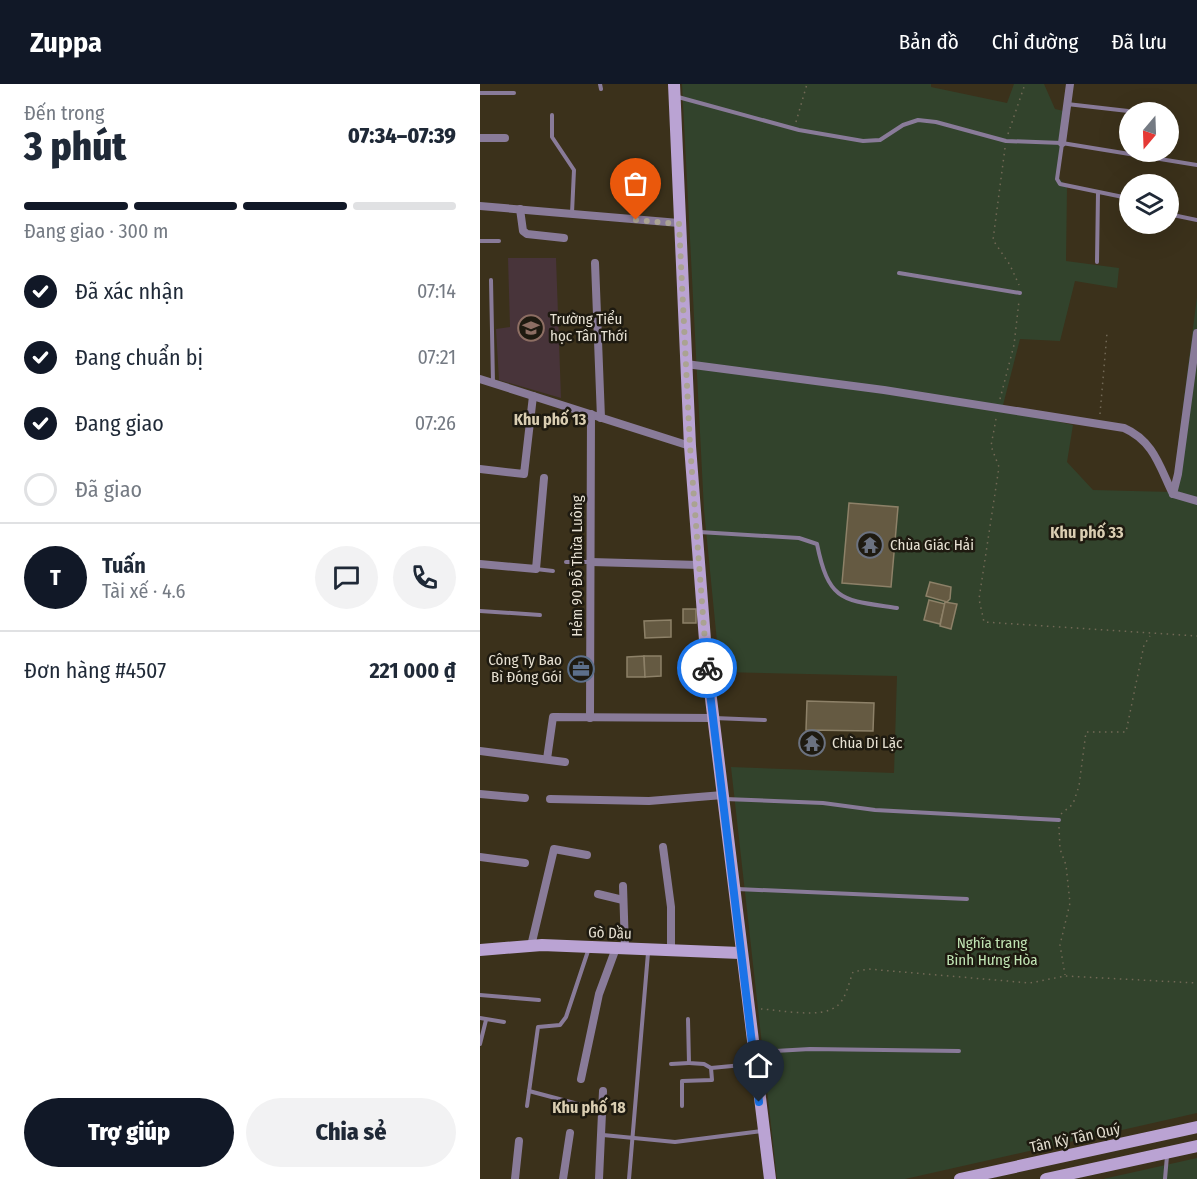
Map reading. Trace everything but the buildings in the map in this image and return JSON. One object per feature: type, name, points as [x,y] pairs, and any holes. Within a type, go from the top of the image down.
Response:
[{"type":"main road","points":[[674,90],[690,446],[699,565],[713,718],[740,953],[770,1179]]},
{"type":"main road","name":"Gò Dầu","points":[[480,950],[531,946],[740,953]]},
{"type":"main road","name":"Tân Kỳ Tân Quý","points":[[960,1179],[1003,1174],[1197,1127]]},
{"type":"main road","points":[[1046,1179],[1197,1146]]},
{"type":"street","points":[[1062,143],[1070,84]]},
{"type":"street","points":[[480,138],[505,138]]},
{"type":"street","points":[[480,206],[679,224]]},
{"type":"street","points":[[520,209],[523,231],[527,234],[564,238]]},
{"type":"street","points":[[595,263],[601,418]]},
{"type":"street","points":[[1173,494],[1178,474],[1197,333]]},
{"type":"street","points":[[686,364],[998,408],[1124,429],[1141,438],[1151,448],[1173,494],[1197,501]]},
{"type":"street","points":[[480,379],[690,446]]},
{"type":"street","points":[[480,469],[524,474],[533,396]]},
{"type":"street","name":"Hẻm 90 Đỗ Thừa Luông","points":[[590,718],[591,414]]},
{"type":"street","points":[[480,564],[536,569],[544,478]]},
{"type":"street","points":[[591,562],[699,565]]},
{"type":"street","points":[[547,759],[553,717],[713,718]]},
{"type":"street","points":[[480,751],[565,762]]},
{"type":"street","points":[[480,794],[525,798]]},
{"type":"street","points":[[550,799],[649,801],[722,797]]},
{"type":"street","points":[[663,848],[671,907],[671,950]]},
{"type":"street","points":[[531,946],[554,849],[587,855]]},
{"type":"street","points":[[480,857],[525,863]]},
{"type":"street","points":[[581,1080],[599,994],[620,948],[623,886]]},
{"type":"street","points":[[598,894],[623,900]]},
{"type":"street","points":[[599,1179],[603,1091]]},
{"type":"street","points":[[562,1179],[570,1133]]},
{"type":"street","points":[[515,1179],[519,1141]]},
{"type":"lane","points":[[674,90],[794,129],[863,141],[879,140],[910,122],[918,120],[946,124],[1006,141],[1062,143],[1197,165]]},
{"type":"lane","points":[[480,93],[514,93]]},
{"type":"lane","points":[[1067,104],[1119,110]]},
{"type":"lane","points":[[552,115],[552,137],[573,170],[572,214]]},
{"type":"lane","points":[[1062,143],[1059,182],[1119,196]]},
{"type":"lane","points":[[1097,262],[1098,193]]},
{"type":"lane","points":[[1179,216],[1197,220]]},
{"type":"lane","points":[[480,241],[499,241]]},
{"type":"lane","points":[[899,273],[1020,293]]},
{"type":"lane","points":[[490,280],[493,384]]},
{"type":"lane","points":[[697,532],[799,538],[817,544],[823,576],[845,600],[897,608]]},
{"type":"lane","points":[[566,562],[591,562]]},
{"type":"lane","points":[[536,569],[553,571]]},
{"type":"lane","points":[[480,611],[540,615]]},
{"type":"lane","points":[[713,718],[765,720]]},
{"type":"lane","points":[[722,797],[824,803],[875,810],[1059,820]]},
{"type":"lane","points":[[733,889],[967,899]]},
{"type":"lane","points":[[527,1106],[538,1027],[560,1025],[566,1017],[590,947]]},
{"type":"lane","points":[[629,1179],[648,949]]},
{"type":"lane","points":[[480,995],[539,1000]]},
{"type":"lane","points":[[480,1018],[504,1022]]},
{"type":"lane","points":[[688,1018],[689,1063]]},
{"type":"lane","points":[[480,1044],[486,1020]]},
{"type":"lane","points":[[671,1064],[704,1064],[711,1068],[810,1048],[959,1051]]},
{"type":"lane","points":[[682,1106],[682,1081],[712,1080],[711,1068]]},
{"type":"lane","points":[[529,1091],[578,1104]]},
{"type":"lane","points":[[601,1135],[675,1142],[763,1131]]},
{"type":"lane","points":[[1165,1179],[1167,1152]]},
{"type":"path","points":[[794,129],[807,84]]},
{"type":"path","points":[[1025,84],[1006,141],[993,240],[1010,265],[1020,286],[1020,293],[1014,345],[991,446],[999,467],[979,599],[984,622],[1197,636]]},
{"type":"path","points":[[1099,424],[1107,333]]},
{"type":"path","points":[[1065,976],[1060,945],[1070,903],[1066,865],[1060,849],[1059,820],[1063,811],[1073,804],[1079,786],[1086,732],[1126,732],[1144,645],[1150,634]]},
{"type":"path","points":[[747,1009],[816,1013],[836,1007],[844,996],[853,972],[868,969],[1030,983],[1065,976],[1197,983]]},
{"type":"shaded area","name":"Trường Tiểu học Tân Thới","points":[[508,258],[556,258],[561,398],[499,380],[496,329],[510,327]]},
{"type":"green space","name":"Nghĩa trang Bình Hưng Hòa","points":[[682,84],[931,84],[931,87],[1007,103],[1014,84],[1044,84],[1055,109],[1064,111],[1059,178],[1067,187],[1066,261],[1119,268],[1117,288],[1075,281],[1060,341],[1020,339],[1002,409],[1073,425],[1067,462],[1093,490],[1172,492],[1197,297],[1197,1113],[905,1179],[777,1179],[731,767],[894,773],[897,676],[720,672],[704,510]]},
{"type":"green space","points":[[1197,1158],[1197,1179],[1103,1179]]},
{"type":"way so far","points":[[636,220],[679,224],[690,446],[707,668]]},
{"type":"place","name":"Trường Tiểu học Tân Thới","points":[[531,328]]},
{"type":"place","name":"Chùa Giác Hải","points":[[870,545]]},
{"type":"place","name":"Công Ty Bao Bì Đóng Gói","points":[[581,669]]},
{"type":"place","name":"Chùa Di Lặc","points":[[812,743]]},
{"type":"district","name":"Khu phố 13","points":[[550,419]]},
{"type":"district","name":"Khu phố 33","points":[[1087,532]]},
{"type":"district","name":"Khu phố 18","points":[[589,1107]]},
{"type":"route","points":[[707,668],[759,1102]]}]
